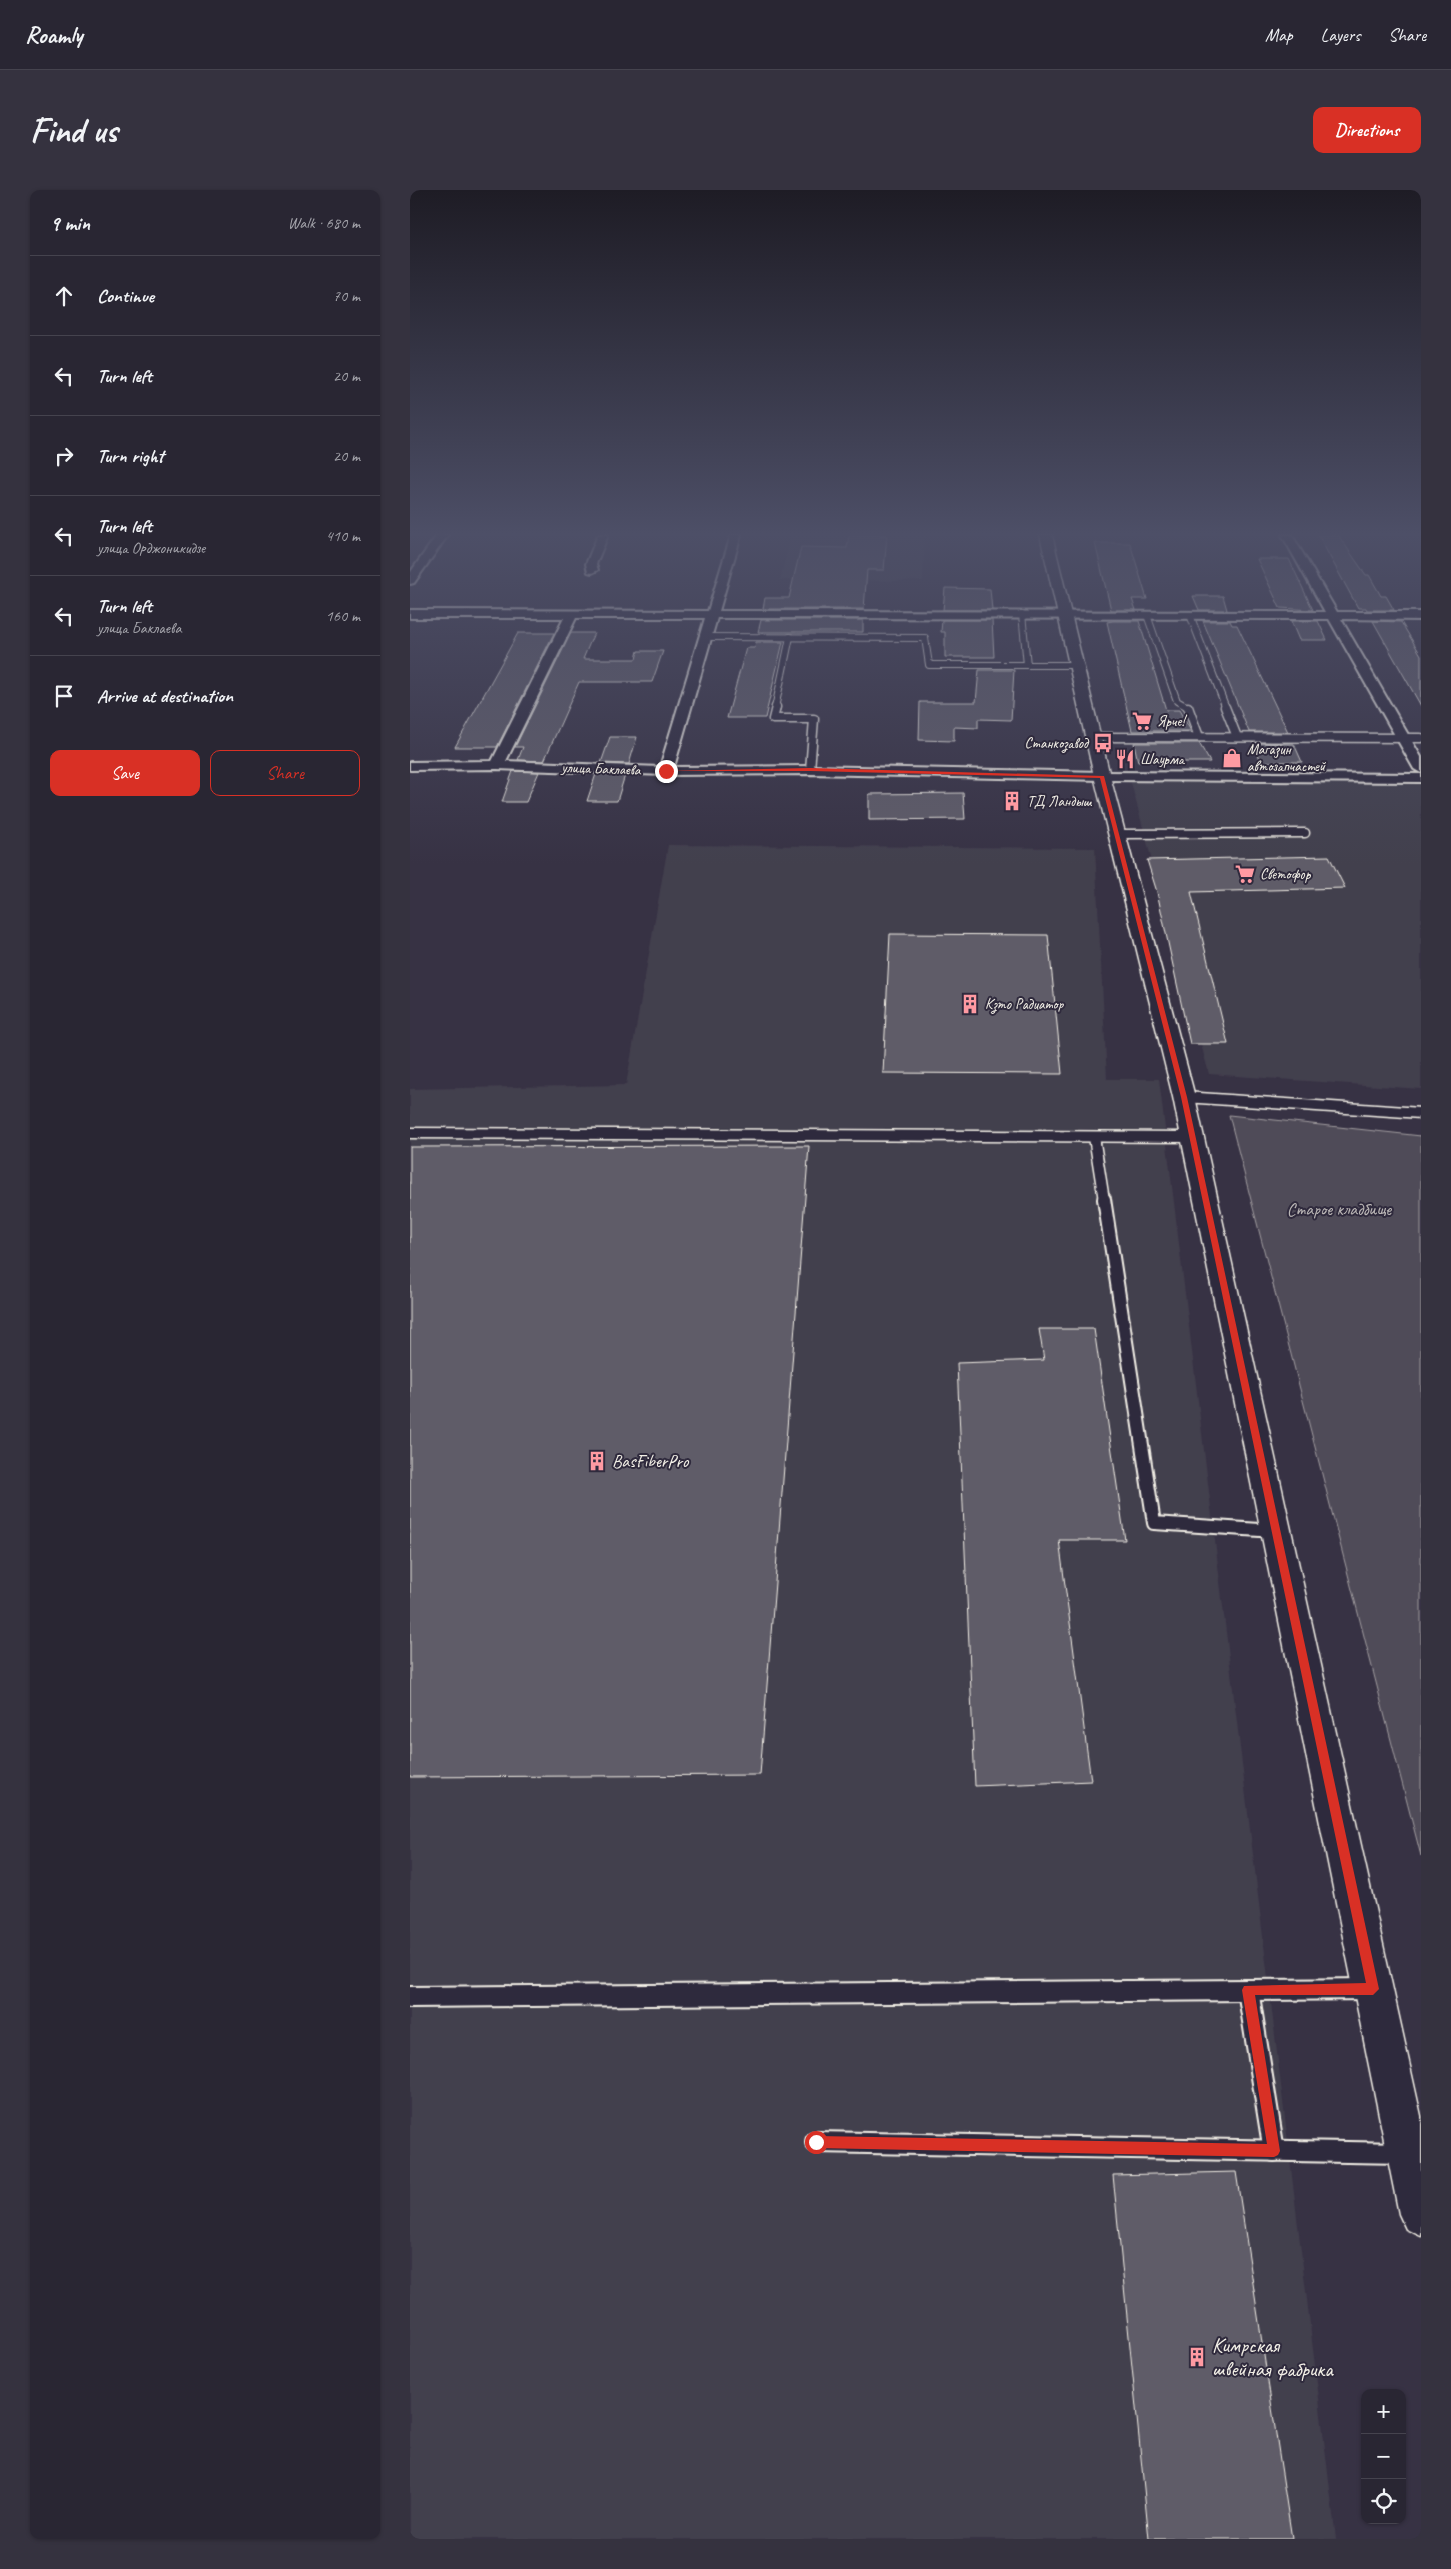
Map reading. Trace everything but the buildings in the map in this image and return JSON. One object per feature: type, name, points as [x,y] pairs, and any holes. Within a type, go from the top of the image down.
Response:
[{"type":"main road","points":[[1071,645],[1102,776],[1184,1097],[1421,2214]]},
{"type":"street","points":[[497,765],[557,645]]},
{"type":"street","points":[[666,771],[704,645]]},
{"type":"street","points":[[1349,645],[1421,769]]},
{"type":"street","name":"улица Баклаева","points":[[410,766],[497,765],[666,771],[810,770],[1102,776],[1421,778]]},
{"type":"lane","points":[[789,645],[774,718],[814,719],[810,770]]},
{"type":"lane","points":[[926,645],[929,665],[1076,665]]},
{"type":"lane","points":[[1025,645],[1027,665]]},
{"type":"lane","points":[[1157,645],[1177,701],[1188,706],[1199,737]]},
{"type":"lane","points":[[1201,645],[1237,737]]},
{"type":"lane","points":[[1094,736],[1421,738]]},
{"type":"lane","points":[[1118,834],[1305,833]]},
{"type":"lane","points":[[1184,1097],[1421,1113]]},
{"type":"lane","points":[[410,1133],[1191,1137]]},
{"type":"lane","points":[[1094,1137],[1154,1523],[1275,1530]]},
{"type":"lane","points":[[410,1996],[1373,1989]]},
{"type":"lane","points":[[1248,1990],[1274,2151]]},
{"type":"lane","points":[[816,2142],[1408,2154]]},
{"type":"shaded area","points":[[1130,779],[1421,781],[1421,1089],[1209,1074]]},
{"type":"shaded area","points":[[668,845],[1095,848],[1107,1079],[1159,1079],[1336,2539],[410,2539],[410,1089],[626,1085]]},
{"type":"green space","name":"Старое кладбище","points":[[1229,1115],[1421,1136],[1421,1856]]},
{"type":"place","name":"Ярче!","points":[[1142,721]]},
{"type":"place","name":"Станкозавод","points":[[1103,743]]},
{"type":"place","name":"Магазин автозапчастей","points":[[1232,758]]},
{"type":"place","name":"Шаурма","points":[[1125,759]]},
{"type":"place","name":"ТД Ландыш","points":[[1012,801]]},
{"type":"place","name":"Светофор","points":[[1245,874]]},
{"type":"place","name":"Кзто Радиатор","points":[[970,1004]]},
{"type":"place","name":"BasFiberPro","points":[[597,1461]]},
{"type":"place","name":"Кимрская швейная фабрика","points":[[1197,2357]]},
{"type":"route","points":[[666,771],[810,770],[1102,776],[1184,1097],[1198,1174],[1373,1989],[1248,1990],[1274,2151],[816,2142]]}]
